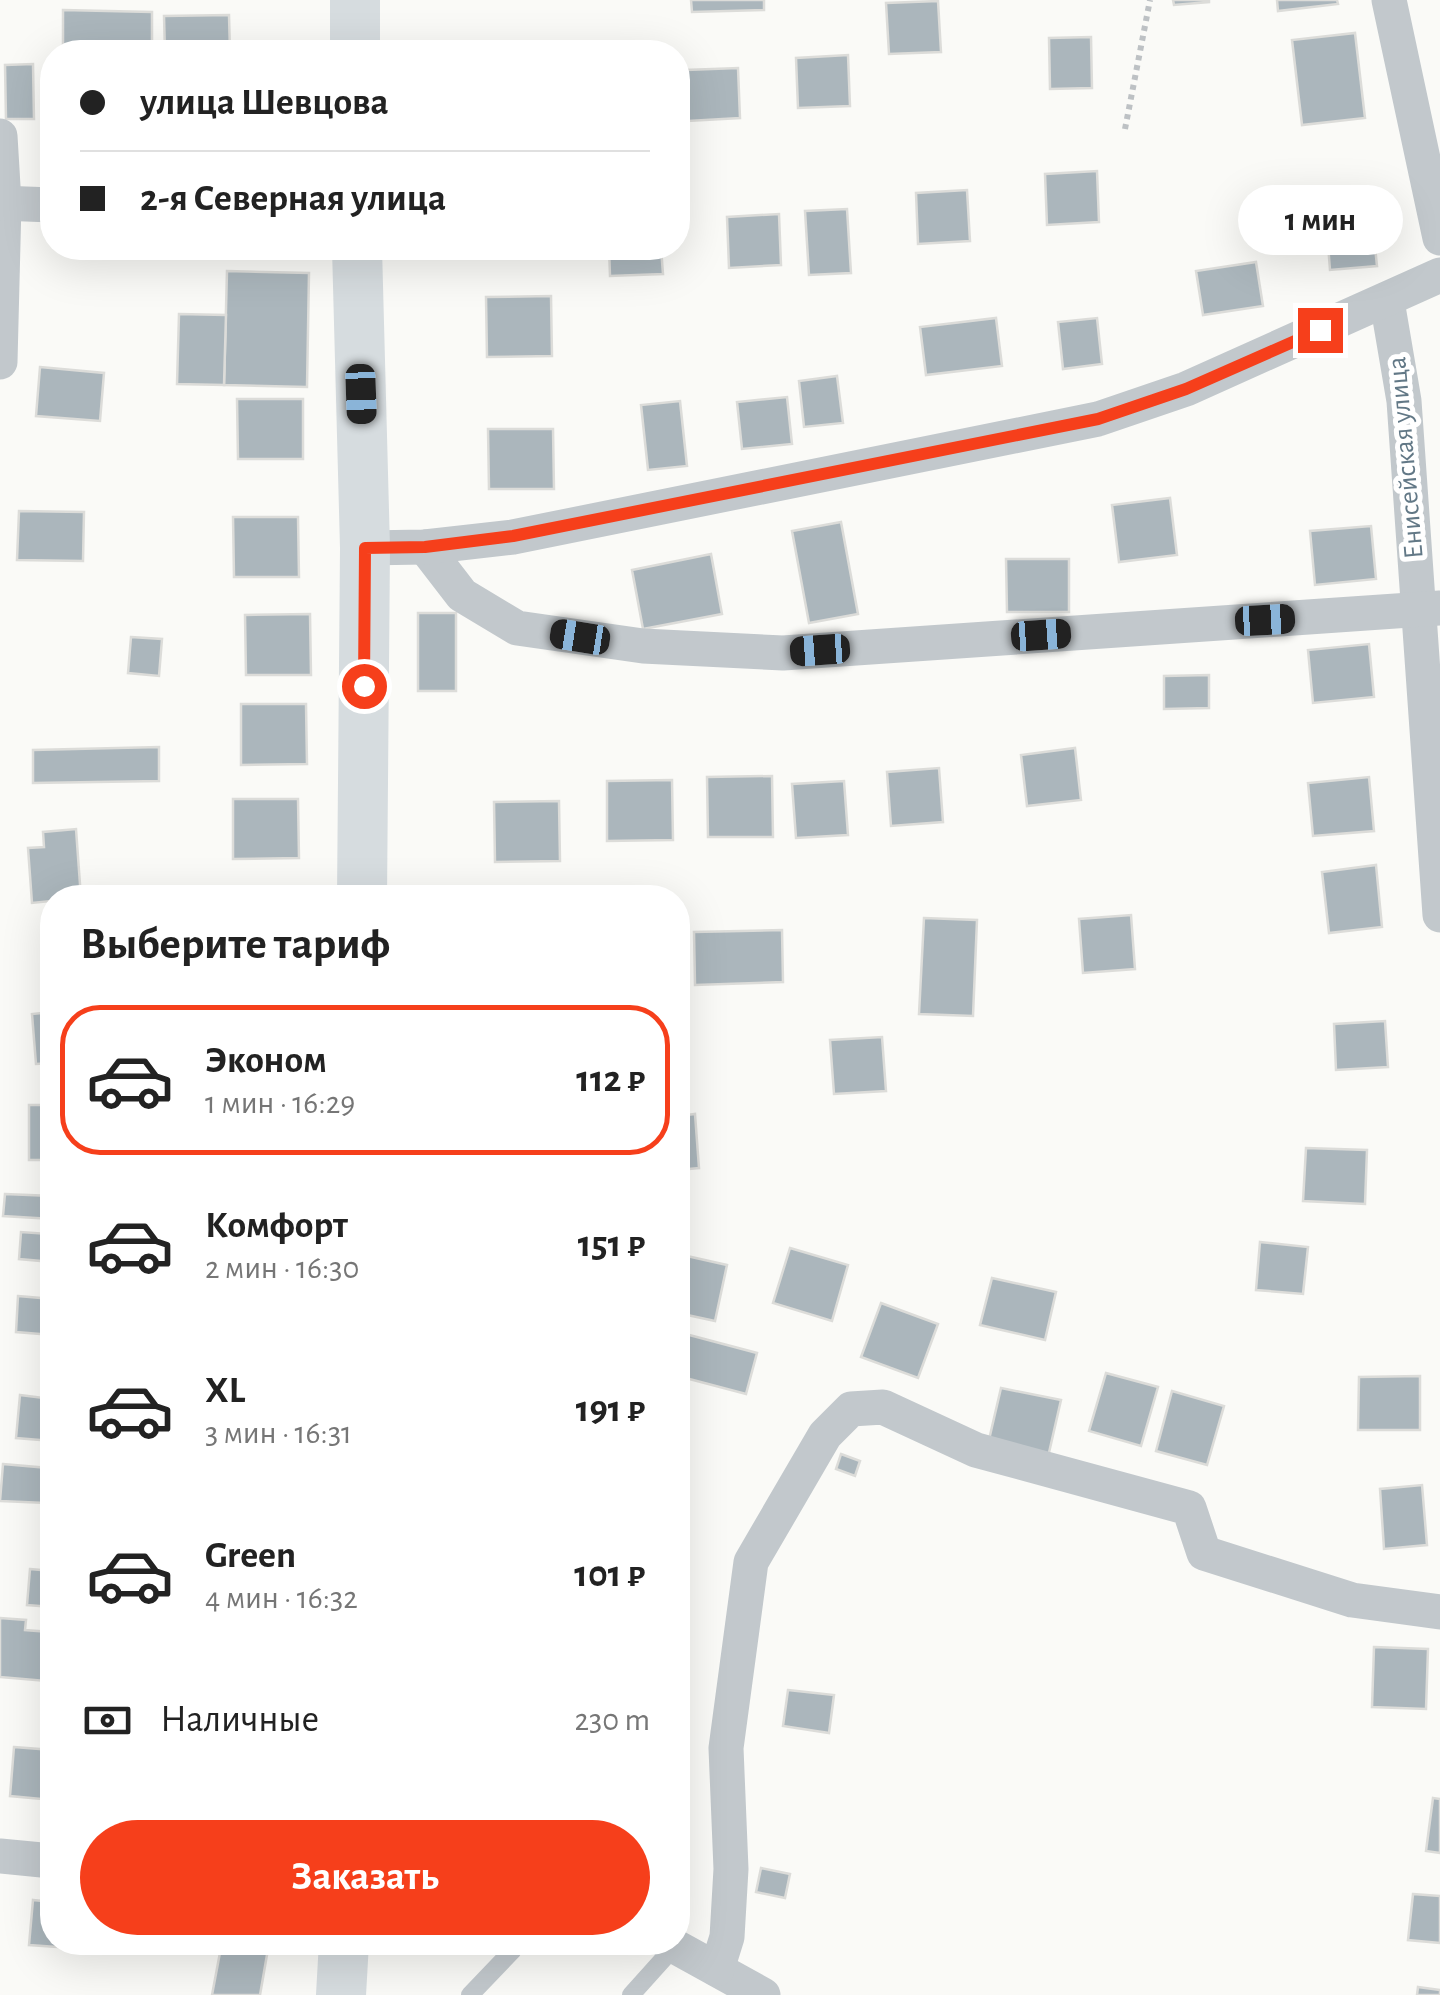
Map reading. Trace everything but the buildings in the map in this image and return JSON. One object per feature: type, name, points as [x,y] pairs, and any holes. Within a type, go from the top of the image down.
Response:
[{"type":"main road","points":[[355,0],[355,40]]},
{"type":"main road","points":[[358,260],[365,548],[362,885]]},
{"type":"main road","points":[[341,1995],[343,1955]]},
{"type":"street","points":[[1389,0],[1440,238]]},
{"type":"street","points":[[0,136],[0,362]]},
{"type":"street","points":[[1,201],[40,204]]},
{"type":"street","points":[[365,548],[425,547],[513,536],[1098,419],[1186,389],[1440,276]]},
{"type":"street","name":"Енисейская улица","points":[[1387,302],[1404,401],[1429,609],[1440,915]]},
{"type":"street","points":[[425,547],[462,596],[517,628],[643,646],[783,653],[1429,609]]},
{"type":"street","points":[[717,1968],[726,1937],[732,1869],[726,1748],[752,1562],[825,1435],[851,1409],[883,1407],[976,1450],[1189,1508],[1204,1553],[1352,1600],[1440,1612]]},
{"type":"street","points":[[0,1856],[40,1861]]},
{"type":"street","points":[[690,1954],[763,1995]]},
{"type":"lane","points":[[470,1995],[509,1955]]},
{"type":"lane","points":[[631,1995],[662,1955]]},
{"type":"path","points":[[1125,129],[1150,0]]},
{"type":"route","points":[[364,686],[365,548],[425,547],[513,536],[1098,419],[1186,389],[1320,330]]}]
